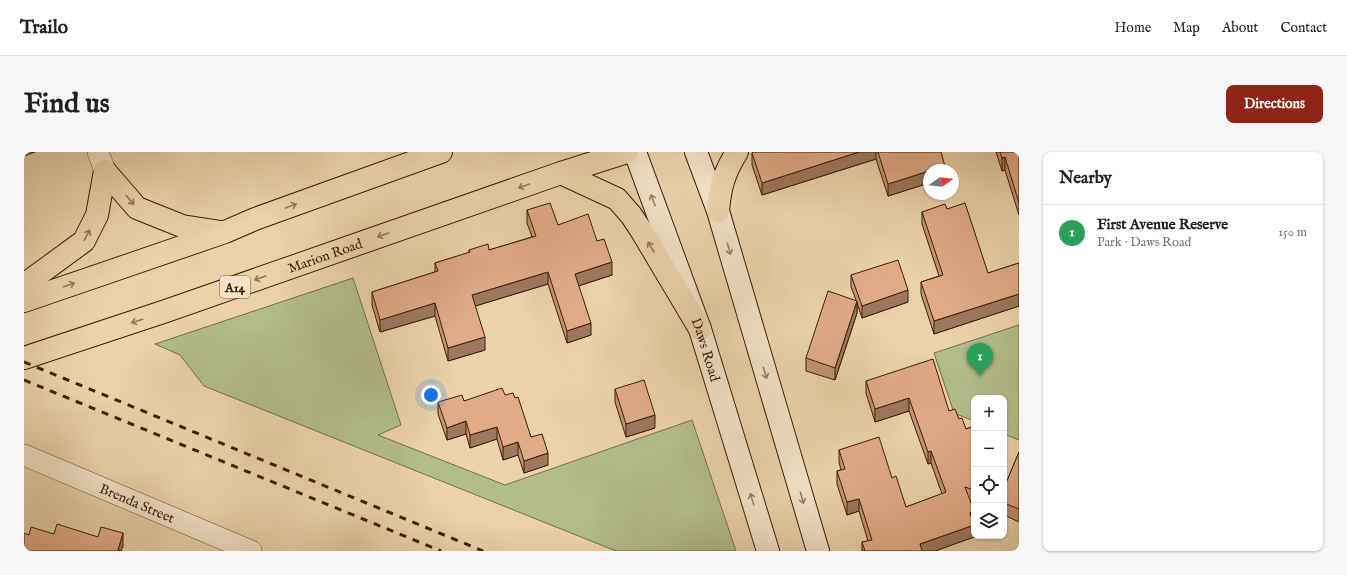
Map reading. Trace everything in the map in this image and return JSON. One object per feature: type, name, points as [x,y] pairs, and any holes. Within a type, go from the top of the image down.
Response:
[{"type":"main road","points":[[24,301],[225,232],[441,152]]},
{"type":"main road","name":"Marion Road","points":[[24,358],[166,311],[561,173],[626,152]]},
{"type":"main road","name":"Daws Road","points":[[635,152],[700,329],[768,551]]},
{"type":"main road","points":[[696,152],[718,211],[818,551]]},
{"type":"main road","points":[[718,211],[720,192],[726,171],[737,152]]},
{"type":"main road","points":[[102,161],[137,208],[182,226],[225,232]]},
{"type":"main road","points":[[24,284],[84,241],[97,216],[102,161]]},
{"type":"main road","points":[[561,173],[617,200],[631,215],[700,329]]},
{"type":"street","name":"Brenda Street","points":[[24,455],[251,551]]},
{"type":"green space","points":[[353,278],[401,425],[378,435],[505,485],[692,420],[736,551],[616,551],[204,386],[180,355],[155,344]]},
{"type":"green space","points":[[1019,325],[1019,440],[1007,435],[1007,395],[971,395],[971,420],[954,413],[934,353]]},
{"type":"building","points":[[859,152],[762,183],[752,153]]},
{"type":"building","points":[[878,152],[941,152],[944,164],[923,164],[923,173],[888,184]]},
{"type":"building","points":[[1000,152],[1019,152],[1019,203],[1005,157],[1002,158]]},
{"type":"building","points":[[550,203],[558,225],[588,214],[597,241],[604,239],[612,262],[575,274],[591,323],[567,331],[548,272],[472,295],[485,337],[448,348],[435,303],[380,320],[372,292],[438,271],[435,263],[470,252],[469,250],[488,244],[489,250],[536,236],[527,210]]},
{"type":"building","points":[[965,203],[988,273],[1019,263],[1019,294],[934,321],[921,282],[943,275],[922,212],[945,204],[947,209]]},
{"type":"building","points":[[898,260],[908,290],[862,306],[851,275]]},
{"type":"building","points":[[828,291],[857,301],[835,368],[806,358]]},
{"type":"building","points":[[933,359],[949,411],[955,409],[959,419],[962,418],[966,429],[971,427],[971,489],[965,487],[971,503],[971,526],[920,544],[922,551],[865,551],[862,542],[872,540],[859,499],[847,502],[837,471],[845,469],[839,450],[879,437],[892,478],[896,476],[906,507],[946,492],[931,451],[928,452],[909,398],[875,409],[866,381]]},
{"type":"building","points":[[644,380],[655,415],[626,424],[615,389]]},
{"type":"building","points":[[502,388],[505,395],[513,393],[515,398],[518,397],[531,437],[542,434],[548,453],[524,461],[518,442],[503,447],[497,427],[470,435],[466,421],[447,428],[438,402],[462,395],[464,401]]},
{"type":"building","points":[[1019,452],[1019,509],[1007,504],[1007,481]]},
{"type":"building","points":[[57,524],[98,537],[101,527],[123,533],[118,550],[121,551],[24,551],[24,533],[29,535],[31,527],[54,534]]},
{"type":"railway","points":[[24,362],[483,551]]},
{"type":"railway","points":[[24,380],[441,551]]},
{"type":"place","name":"First Avenue Reserve","points":[[980,376]]}]
